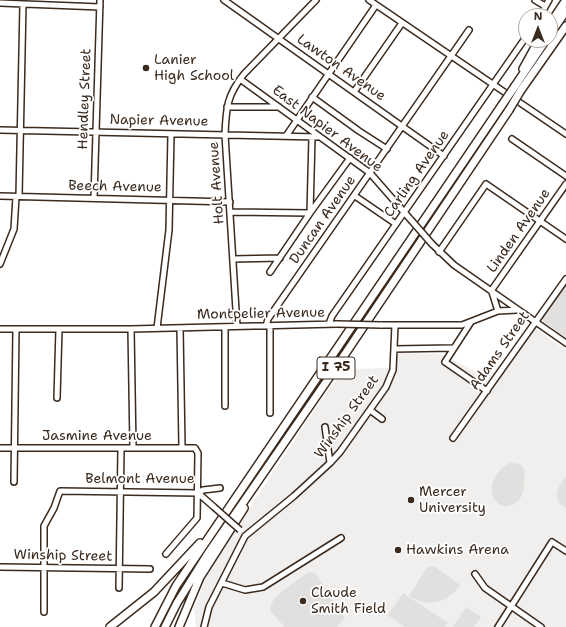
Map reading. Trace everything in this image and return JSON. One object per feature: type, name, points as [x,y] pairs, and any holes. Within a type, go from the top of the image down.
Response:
[{"type":"highway","points":[[558,12],[566,0]]},
{"type":"highway","points":[[558,22],[566,11]]},
{"type":"highway","name":"I 75","points":[[165,627],[188,583],[338,365],[565,28]]},
{"type":"highway","points":[[520,78],[524,64],[534,48]]},
{"type":"highway","name":"I 75","points":[[156,627],[176,586],[541,48]]},
{"type":"highway","points":[[179,627],[200,577],[239,517],[255,485]]},
{"type":"highway","points":[[110,627],[164,583],[221,519]]},
{"type":"street","name":"Hendley Street","points":[[94,198],[100,0]]},
{"type":"street","name":"Lawton Avenue","points":[[224,0],[444,156]]},
{"type":"street","name":"Holt Avenue","points":[[237,326],[226,135],[226,107],[231,92],[240,79],[316,0]]},
{"type":"street","points":[[370,0],[566,134]]},
{"type":"street","points":[[536,0],[546,6],[549,0]]},
{"type":"street","points":[[0,3],[100,7]]},
{"type":"street","points":[[0,264],[14,229],[17,196],[21,130],[23,4]]},
{"type":"street","points":[[286,136],[376,5]]},
{"type":"street","points":[[354,92],[402,22]]},
{"type":"street","name":"Duncan Avenue","points":[[270,413],[268,319],[470,30]]},
{"type":"street","name":"Carling Avenue","points":[[329,324],[332,316],[518,48]]},
{"type":"street","name":"East Napier Avenue","points":[[240,79],[370,174],[439,252],[454,265],[566,342]]},
{"type":"street","points":[[312,98],[387,149]]},
{"type":"street","points":[[226,107],[279,107]]},
{"type":"street","name":"Napier Avenue","points":[[0,130],[318,137]]},
{"type":"street","points":[[156,328],[169,230],[171,134]]},
{"type":"street","points":[[310,213],[312,137]]},
{"type":"street","points":[[512,139],[566,176]]},
{"type":"street","points":[[270,272],[350,158]]},
{"type":"street","points":[[439,252],[486,184],[566,239]]},
{"type":"street","name":"Linden Avenue","points":[[491,291],[566,184]]},
{"type":"street","name":"Beech Avenue","points":[[0,196],[230,202]]},
{"type":"street","points":[[355,196],[396,224]]},
{"type":"street","points":[[231,212],[310,213]]},
{"type":"street","points":[[233,259],[280,258]]},
{"type":"street","name":"Adams Street","points":[[453,438],[566,278]]},
{"type":"street","points":[[491,291],[498,311]]},
{"type":"street","name":"Montpelier Avenue","points":[[0,328],[131,329],[329,324],[462,325],[498,311],[508,309],[520,310]]},
{"type":"street","points":[[471,322],[452,348],[445,362],[487,391]]},
{"type":"street","name":"Winship Street","points":[[246,536],[330,463],[370,410],[386,387],[393,370],[395,324]]},
{"type":"street","points":[[225,327],[225,406]]},
{"type":"street","points":[[14,482],[16,328]]},
{"type":"street","points":[[180,328],[182,447]]},
{"type":"street","points":[[57,398],[59,329]]},
{"type":"street","points":[[131,329],[133,448]]},
{"type":"street","points":[[394,349],[452,348]]},
{"type":"street","points":[[370,410],[382,419]]},
{"type":"street","points":[[325,427],[330,463]]},
{"type":"street","name":"Jasmine Avenue","points":[[0,448],[195,448],[198,453],[198,493]]},
{"type":"street","points":[[119,588],[121,448]]},
{"type":"street","name":"Belmont Avenue","points":[[44,568],[44,526],[54,508],[60,491],[198,493],[203,490],[220,488]]},
{"type":"street","points":[[198,493],[246,536],[206,614],[204,627]]},
{"type":"street","points":[[166,554],[197,518],[198,493]]},
{"type":"street","points":[[222,583],[245,590],[263,587],[341,538]]},
{"type":"street","points":[[498,627],[552,542],[566,552]]},
{"type":"street","name":"Winship Street","points":[[0,567],[150,570]]},
{"type":"street","points":[[44,568],[44,612]]},
{"type":"street","points":[[475,574],[485,588],[541,627]]},
{"type":"shaded area","points":[[566,282],[566,338],[544,322],[542,318]]},
{"type":"shaded area","name":"Mercer University","points":[[535,328],[566,350],[566,627],[196,627],[194,609],[210,568],[329,388],[349,369],[391,368],[399,353],[442,354],[487,378]]},
{"type":"shaded area","points":[[510,463],[518,464],[523,467],[525,472],[524,489],[522,496],[518,501],[509,506],[502,506],[493,496],[492,483],[499,471]]},
{"type":"shaded area","points":[[566,477],[566,508],[558,501],[557,493],[560,485]]},
{"type":"shaded area","points":[[434,566],[460,585],[449,596],[437,602],[423,602],[409,596],[427,567]]},
{"type":"shaded area","name":"Claude Smith Field","points":[[309,572],[315,573],[345,618],[337,627],[285,627],[270,611],[274,600],[285,589]]},
{"type":"shaded area","points":[[403,593],[448,623],[445,627],[405,627],[388,615]]},
{"type":"shaded area","points":[[466,607],[481,617],[474,627],[453,627]]},
{"type":"place","name":"Lanier High School","points":[[146,68]]},
{"type":"place","name":"Mercer University","points":[[411,500]]},
{"type":"place","name":"Hawkins Arena","points":[[398,550]]},
{"type":"place","name":"Claude Smith Field","points":[[303,601]]}]
